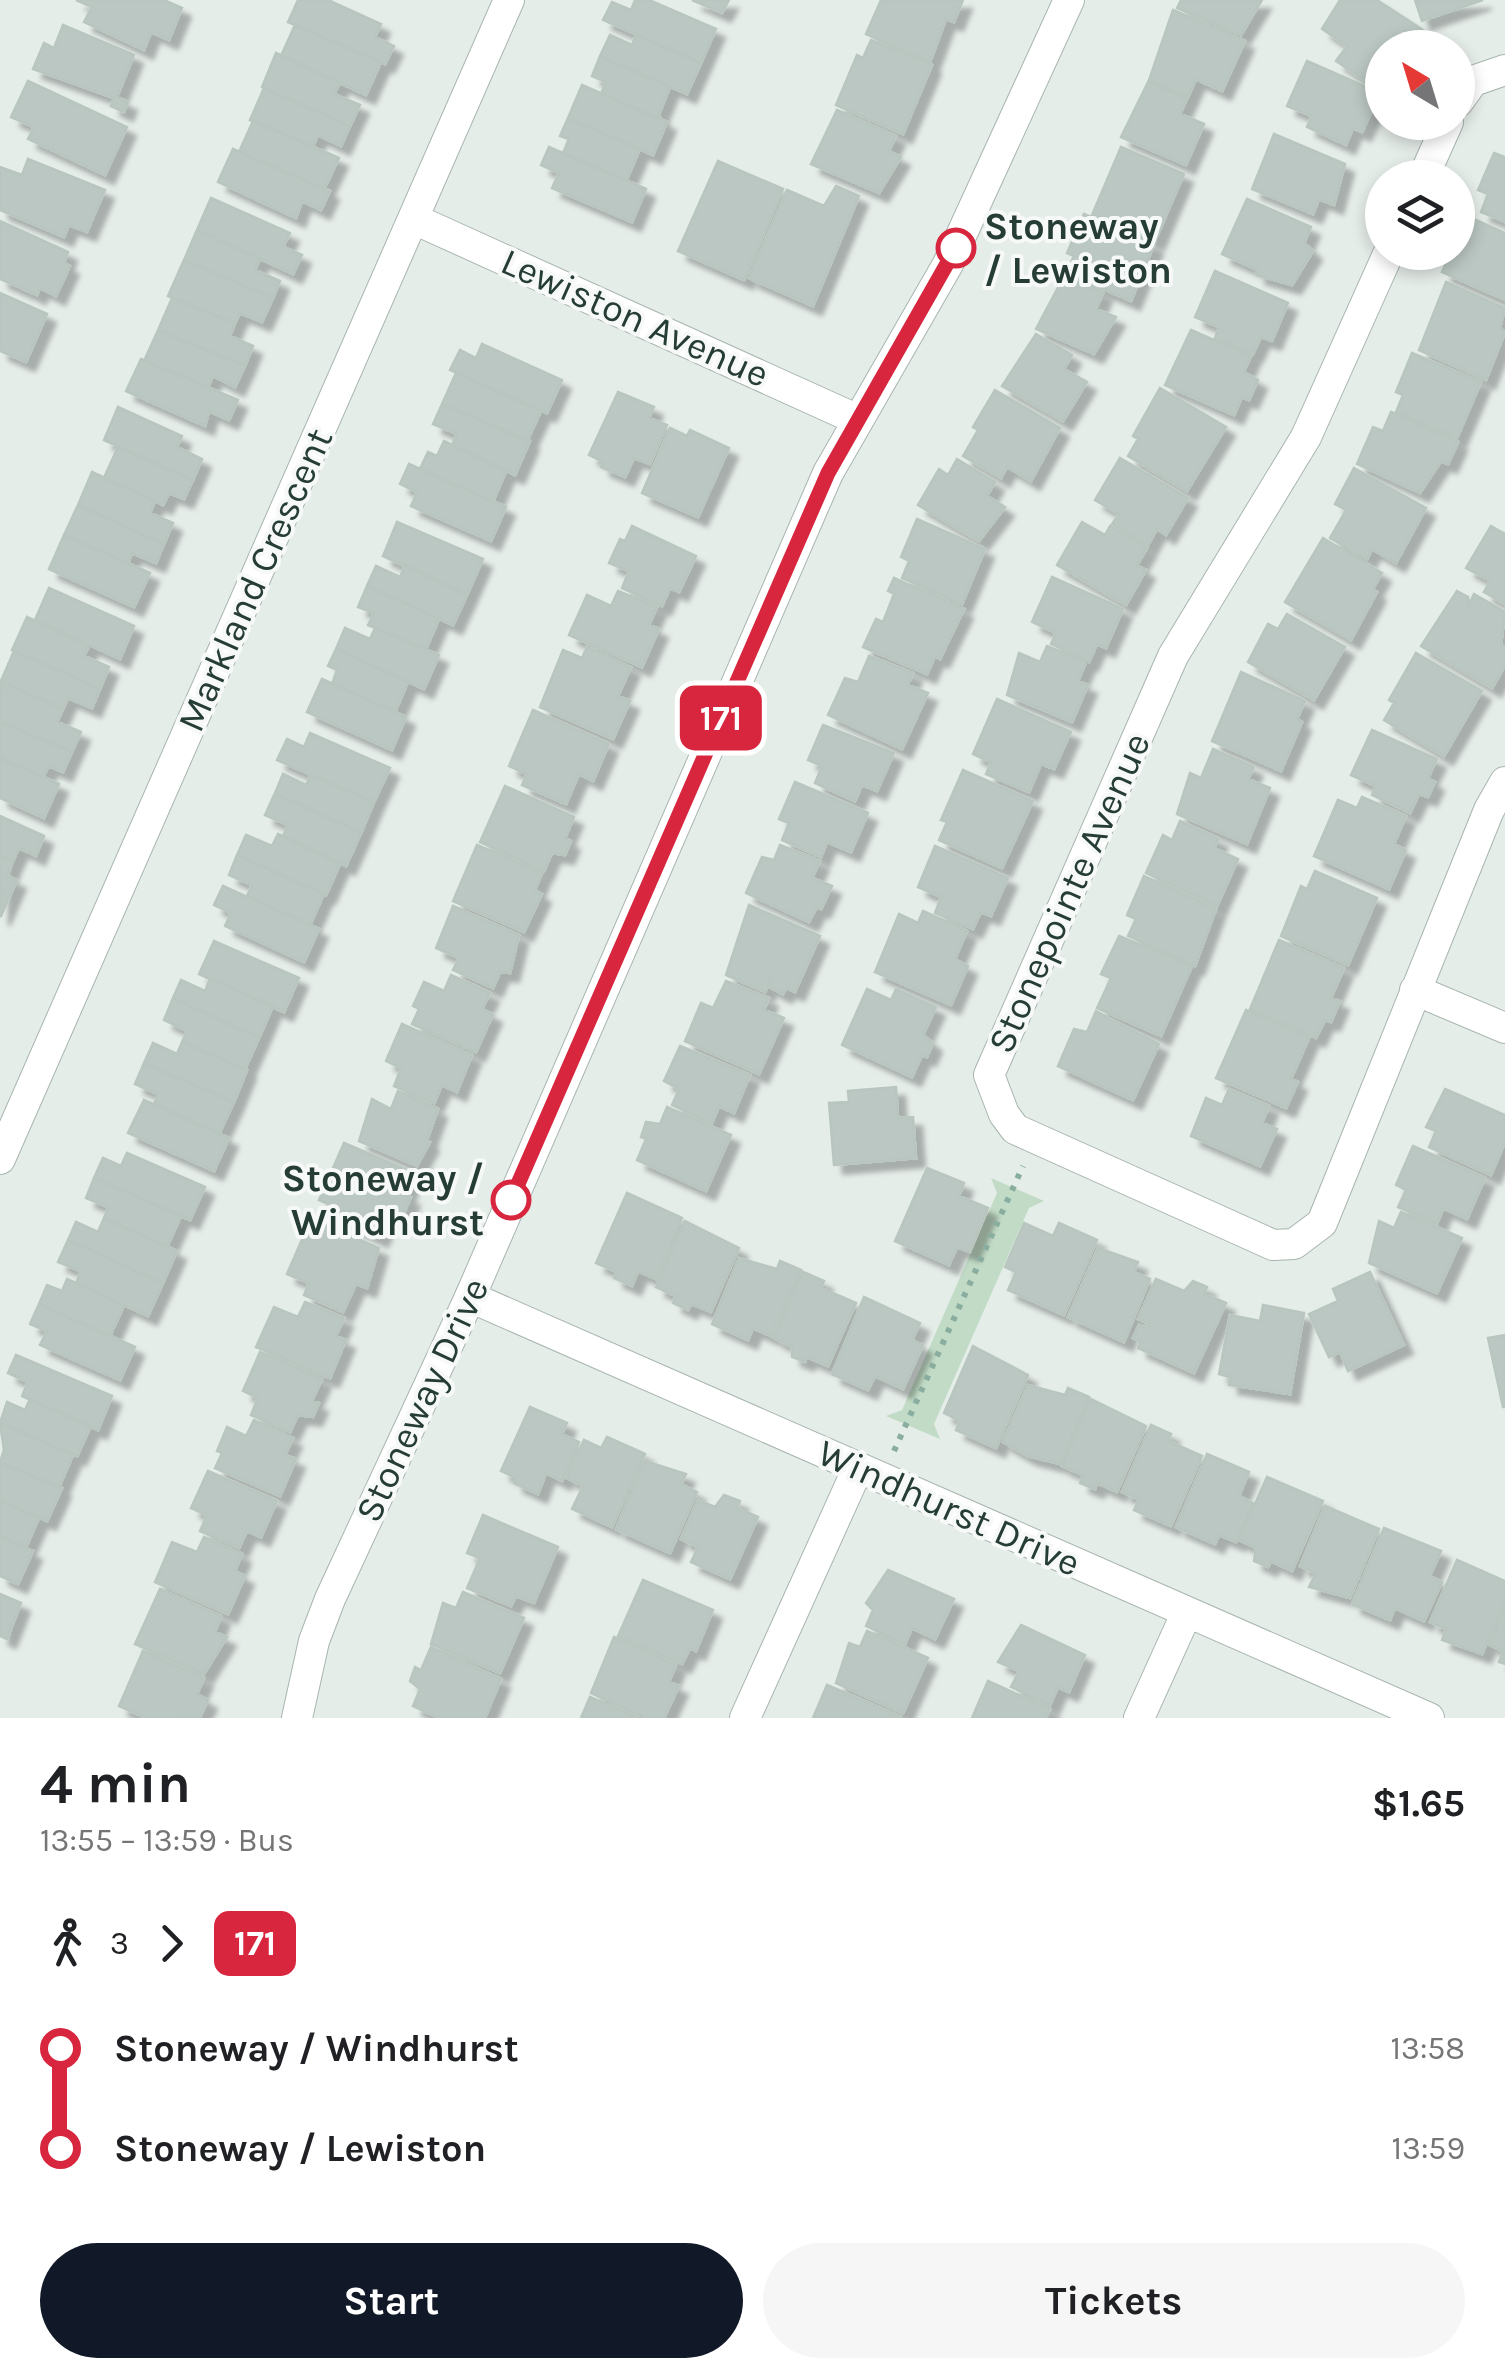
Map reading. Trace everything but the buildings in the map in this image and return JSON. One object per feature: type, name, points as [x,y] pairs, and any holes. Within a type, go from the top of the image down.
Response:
[{"type":"street","name":"Markland Crescent","points":[[0,1159],[509,0]]},
{"type":"street","name":"Stoneway Drive","points":[[297,1718],[314,1641],[330,1599],[470,1297],[828,473],[948,264],[1069,0]]},
{"type":"street","points":[[1475,82],[1505,70]]},
{"type":"street","name":"Lewiston Avenue","points":[[414,219],[856,419]]},
{"type":"street","name":"Stonepointe Avenue","points":[[1381,270],[1306,436],[1173,656],[989,1075],[1004,1114],[1015,1129],[1273,1246],[1294,1244],[1322,1223],[1489,810],[1505,782]]},
{"type":"street","points":[[1415,990],[1505,1028]]},
{"type":"street","name":"Windhurst Drive","points":[[470,1297],[1429,1718]]},
{"type":"street","points":[[745,1718],[870,1474]]},
{"type":"street","points":[[1139,1718],[1187,1612]]},
{"type":"path","points":[[870,1474],[1036,1138]]},
{"type":"green space","points":[[991,1178],[1044,1201],[1029,1208],[934,1424],[940,1439],[886,1416],[902,1410],[997,1193]]},
{"type":"bus line","name":"171","points":[[511,1200],[828,473],[956,248]]},
{"type":"place","name":"Stoneway / Lewiston","points":[[956,248]]},
{"type":"place","name":"Stoneway / Windhurst","points":[[511,1200]]}]
